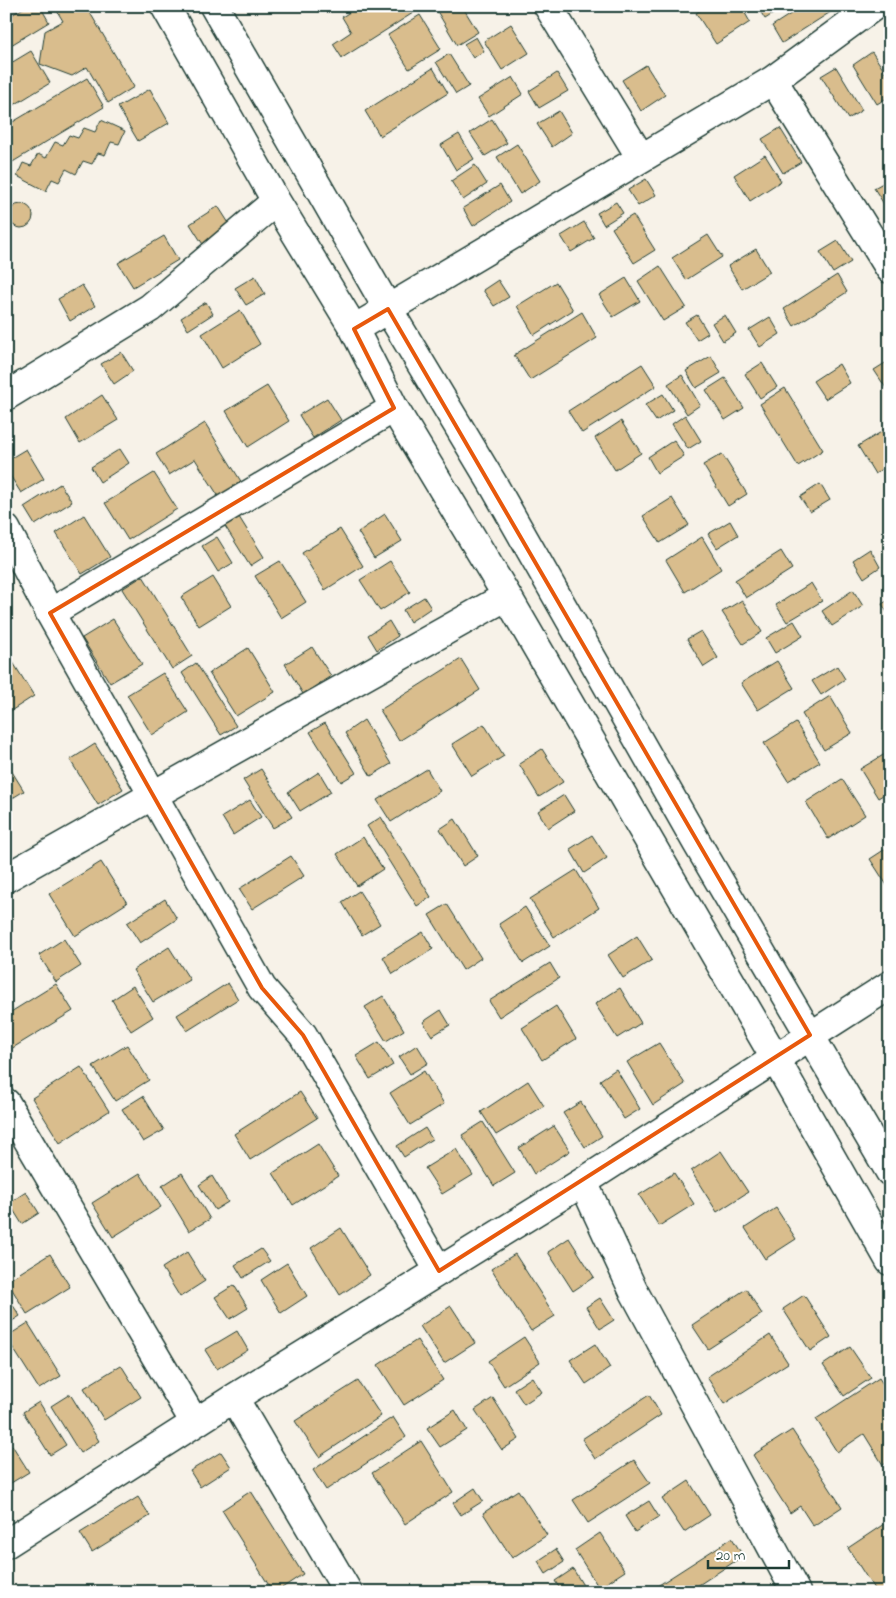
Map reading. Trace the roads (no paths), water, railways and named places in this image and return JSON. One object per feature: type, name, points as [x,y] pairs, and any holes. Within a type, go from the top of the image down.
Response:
[{"type":"street","points":[[165,6],[276,201],[354,329],[394,408],[507,596],[775,1058],[890,1261]]},
{"type":"street","points":[[214,6],[388,309],[493,484],[697,843],[890,1172]]},
{"type":"street","points":[[548,6],[642,158]]},
{"type":"street","points":[[354,329],[772,80],[874,6]]},
{"type":"street","points":[[772,80],[890,269]]},
{"type":"street","points":[[6,396],[150,308],[276,201]]},
{"type":"street","points":[[50,613],[394,408]]},
{"type":"street","points":[[6,529],[50,613],[262,988],[303,1035],[439,1271]]},
{"type":"street","points":[[6,878],[507,596]]},
{"type":"street","points":[[6,1544],[234,1398],[583,1182],[890,985]]},
{"type":"street","points":[[6,1103],[195,1423]]},
{"type":"street","points":[[583,1182],[633,1290],[796,1592]]},
{"type":"street","points":[[234,1398],[348,1592]]}]
